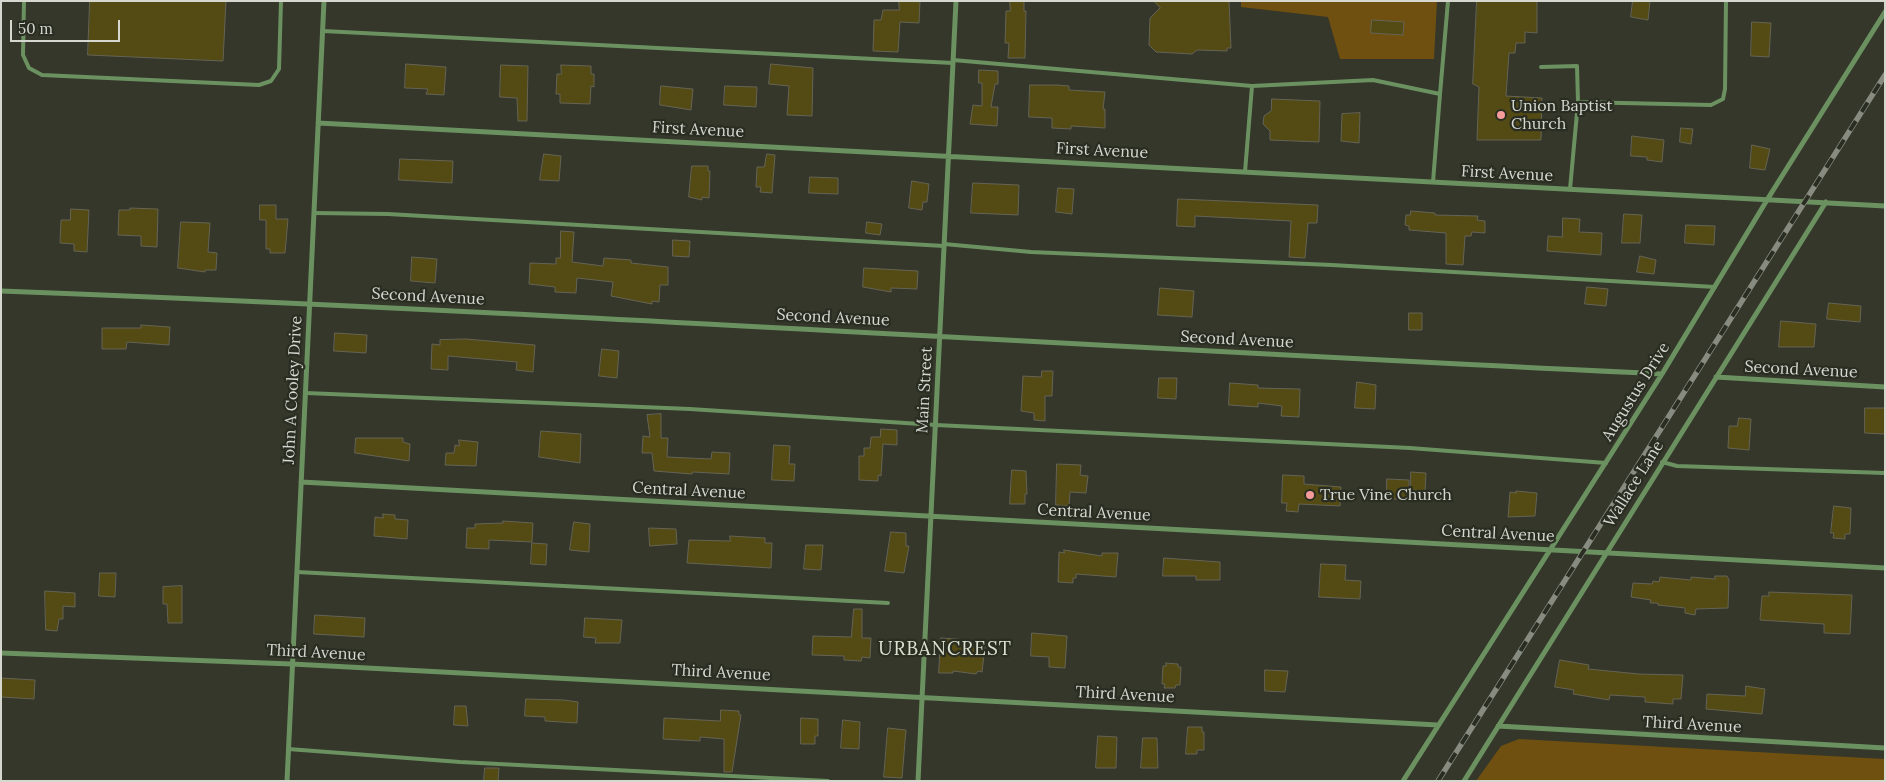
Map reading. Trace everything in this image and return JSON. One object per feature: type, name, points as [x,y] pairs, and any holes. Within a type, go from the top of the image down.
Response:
[{"type":"street","name":"John A Cooley Drive","points":[[287,781],[324,1]]},
{"type":"street","name":"Main Street","points":[[918,781],[956,1]]},
{"type":"street","name":"Augustus Drive","points":[[1403,781],[1662,374],[1767,200],[1885,12]]},
{"type":"street","name":"First Avenue","points":[[318,123],[1885,206]]},
{"type":"street","name":"Wallace Lane","points":[[1464,781],[1826,202]]},
{"type":"street","name":"Second Avenue","points":[[1,291],[310,303],[1662,374]]},
{"type":"street","name":"Second Avenue","points":[[1716,377],[1885,387]]},
{"type":"street","name":"Central Avenue","points":[[301,482],[1885,568]]},
{"type":"street","name":"Third Avenue","points":[[1,653],[292,664],[1438,725]]},
{"type":"street","name":"Third Avenue","points":[[1498,726],[1885,748]]},
{"type":"lane","points":[[24,1],[23,55],[29,68],[42,75],[259,85],[271,81],[279,69],[282,1]]},
{"type":"lane","points":[[1433,182],[1448,1]]},
{"type":"lane","points":[[1578,102],[1711,105],[1723,99],[1725,89],[1726,1]]},
{"type":"lane","points":[[323,31],[953,62],[1252,86],[1373,80],[1440,94]]},
{"type":"lane","points":[[1541,67],[1577,66],[1578,102],[1570,190]]},
{"type":"lane","points":[[1245,172],[1252,86]]},
{"type":"lane","points":[[314,213],[398,215],[944,245],[1031,252],[1332,265],[1715,287]]},
{"type":"lane","points":[[306,393],[690,409],[936,425],[1410,448],[1606,463]]},
{"type":"lane","points":[[1662,462],[1677,466],[1885,473]]},
{"type":"lane","points":[[297,572],[888,603]]},
{"type":"lane","points":[[288,750],[460,762],[828,781]]},
{"type":"shaded area","points":[[1241,1],[1437,1],[1434,59],[1340,59],[1328,17],[1241,7]]},
{"type":"shaded area","points":[[1519,739],[1885,759],[1885,781],[1476,781],[1501,746]]},
{"type":"building","points":[[90,1],[226,1],[223,61],[88,55]]},
{"type":"building","points":[[899,1],[920,1],[919,23],[900,22],[898,52],[873,51],[874,20],[881,20],[883,10],[899,10]]},
{"type":"building","points":[[1010,1],[1024,1],[1024,11],[1026,11],[1025,58],[1008,58],[1009,43],[1005,43],[1006,11],[1010,11]]},
{"type":"building","points":[[1154,1],[1229,1],[1231,48],[1227,48],[1227,51],[1197,50],[1192,54],[1156,52],[1149,45],[1150,18],[1160,8]]},
{"type":"building","points":[[1477,1],[1537,1],[1537,33],[1525,32],[1525,43],[1516,43],[1515,53],[1509,53],[1506,96],[1542,98],[1541,140],[1477,140],[1479,87],[1473,84]]},
{"type":"building","points":[[1633,1],[1650,1],[1648,20],[1631,17]]},
{"type":"building","points":[[1372,20],[1404,22],[1403,35],[1371,33]]},
{"type":"building","points":[[1752,22],[1771,23],[1769,57],[1751,56]]},
{"type":"building","points":[[406,64],[446,67],[444,95],[426,94],[428,89],[405,88]]},
{"type":"building","points":[[771,64],[813,68],[812,116],[787,115],[789,86],[769,84]]},
{"type":"building","points":[[501,65],[528,66],[527,121],[518,121],[517,98],[500,97]]},
{"type":"building","points":[[561,65],[591,66],[591,74],[594,74],[594,87],[591,86],[590,104],[560,103],[560,94],[556,94],[557,74],[561,74]]},
{"type":"building","points":[[979,70],[998,71],[998,84],[995,84],[991,107],[998,107],[997,126],[970,124],[973,105],[982,106],[982,83],[979,83]]},
{"type":"building","points":[[1030,85],[1069,86],[1069,90],[1105,92],[1103,109],[1105,109],[1105,128],[1071,126],[1071,129],[1052,128],[1052,118],[1029,117]]},
{"type":"building","points":[[661,86],[693,89],[691,110],[660,105]]},
{"type":"building","points":[[725,86],[757,87],[756,107],[724,105]]},
{"type":"building","points":[[1272,99],[1320,101],[1319,142],[1270,140],[1270,131],[1263,124],[1264,116],[1271,111]]},
{"type":"building","points":[[1360,113],[1359,143],[1341,141],[1342,114]]},
{"type":"building","points":[[1681,128],[1693,129],[1691,144],[1680,142]]},
{"type":"building","points":[[1632,136],[1664,140],[1662,162],[1647,160],[1647,157],[1631,156]]},
{"type":"building","points":[[1752,145],[1770,149],[1765,170],[1750,168]]},
{"type":"building","points":[[544,154],[561,156],[559,181],[540,180]]},
{"type":"building","points":[[767,154],[775,155],[772,193],[760,192],[761,187],[756,187],[757,167],[764,167]]},
{"type":"building","points":[[400,159],[453,161],[452,183],[399,180]]},
{"type":"building","points":[[692,166],[708,166],[708,171],[710,171],[709,198],[702,197],[702,200],[689,197]]},
{"type":"building","points":[[810,177],[838,178],[838,194],[809,193]]},
{"type":"building","points":[[912,181],[929,184],[927,202],[923,202],[922,210],[909,208]]},
{"type":"building","points":[[973,183],[1019,185],[1018,215],[971,213]]},
{"type":"building","points":[[1058,188],[1074,189],[1072,214],[1056,212]]},
{"type":"building","points":[[1178,199],[1318,205],[1317,223],[1308,223],[1305,258],[1289,257],[1291,221],[1195,216],[1195,227],[1177,226]]},
{"type":"building","points":[[260,205],[276,205],[276,219],[288,219],[285,253],[270,253],[270,249],[266,249],[266,220],[260,220]]},
{"type":"building","points":[[130,208],[158,209],[157,247],[141,246],[141,236],[118,235],[119,210],[130,210]]},
{"type":"building","points":[[71,209],[89,210],[87,252],[74,251],[74,244],[60,243],[61,220],[70,220]]},
{"type":"building","points":[[1411,211],[1435,213],[1435,215],[1478,216],[1477,220],[1485,221],[1485,233],[1472,232],[1471,236],[1465,236],[1463,265],[1446,264],[1446,233],[1409,230],[1409,226],[1405,225],[1406,215],[1410,215]]},
{"type":"building","points":[[1624,214],[1642,215],[1640,243],[1622,243]]},
{"type":"building","points":[[1563,218],[1580,219],[1579,232],[1602,233],[1601,255],[1547,251],[1548,236],[1562,237]]},
{"type":"building","points":[[181,222],[210,223],[208,252],[217,253],[216,270],[205,270],[205,272],[178,268]]},
{"type":"building","points":[[867,222],[882,224],[880,235],[866,233]]},
{"type":"building","points":[[1686,225],[1715,226],[1714,245],[1685,243]]},
{"type":"building","points":[[561,231],[574,232],[572,262],[603,266],[604,258],[631,260],[631,263],[668,267],[668,285],[660,285],[659,302],[652,301],[652,304],[611,296],[613,282],[577,278],[576,293],[555,292],[555,287],[529,284],[530,263],[556,264],[556,258],[560,258]]},
{"type":"building","points":[[673,240],[690,241],[689,257],[673,256]]},
{"type":"building","points":[[1640,256],[1656,260],[1654,274],[1637,272]]},
{"type":"building","points":[[412,257],[437,259],[435,283],[411,281]]},
{"type":"building","points":[[864,268],[918,271],[917,289],[891,288],[891,292],[863,287]]},
{"type":"building","points":[[1587,287],[1608,289],[1606,306],[1585,304]]},
{"type":"building","points":[[1160,288],[1194,291],[1192,317],[1158,315]]},
{"type":"building","points":[[1829,303],[1861,306],[1860,322],[1827,319]]},
{"type":"building","points":[[1409,313],[1422,313],[1422,330],[1409,330]]},
{"type":"building","points":[[1781,321],[1816,324],[1814,347],[1779,347]]},
{"type":"building","points":[[141,325],[170,327],[169,345],[127,342],[126,349],[102,349],[102,328],[141,328]]},
{"type":"building","points":[[335,333],[367,335],[366,353],[334,351]]},
{"type":"building","points":[[466,339],[535,345],[533,372],[516,370],[517,362],[448,356],[448,370],[431,369],[432,344],[440,345],[440,340]]},
{"type":"building","points":[[602,349],[619,351],[617,378],[599,376]]},
{"type":"building","points":[[1042,371],[1053,371],[1052,396],[1045,396],[1045,421],[1034,420],[1034,413],[1021,411],[1023,376],[1041,377]]},
{"type":"building","points":[[1159,378],[1177,378],[1176,399],[1158,398]]},
{"type":"building","points":[[1357,382],[1376,385],[1375,409],[1355,408]]},
{"type":"building","points":[[1230,383],[1258,385],[1258,388],[1300,389],[1299,417],[1281,416],[1282,406],[1258,403],[1258,407],[1229,405]]},
{"type":"building","points":[[1865,408],[1885,408],[1885,434],[1865,433]]},
{"type":"building","points":[[661,414],[661,438],[668,438],[667,457],[711,459],[712,452],[730,453],[729,474],[654,471],[652,453],[642,453],[643,436],[650,437],[647,415]]},
{"type":"building","points":[[1739,418],[1751,419],[1749,450],[1728,448],[1729,426],[1737,426]]},
{"type":"building","points":[[881,429],[897,430],[897,445],[883,444],[881,476],[878,475],[878,481],[859,480],[859,456],[864,456],[864,448],[870,448],[871,437],[880,437]]},
{"type":"building","points":[[541,431],[581,434],[580,463],[539,457]]},
{"type":"building","points":[[356,438],[403,438],[403,442],[410,444],[409,461],[355,453]]},
{"type":"building","points":[[459,440],[478,442],[476,466],[445,465],[446,453],[454,453],[455,445],[459,446]]},
{"type":"building","points":[[774,445],[790,446],[789,464],[795,464],[794,481],[772,480]]},
{"type":"building","points":[[1057,464],[1081,465],[1080,475],[1088,476],[1086,493],[1070,492],[1069,506],[1056,505]]},
{"type":"building","points":[[1012,470],[1026,471],[1027,494],[1025,494],[1025,504],[1010,504]]},
{"type":"building","points":[[1411,472],[1426,473],[1425,491],[1411,490]]},
{"type":"building","points":[[1283,475],[1304,476],[1304,484],[1341,487],[1340,506],[1299,504],[1298,512],[1286,511],[1287,503],[1282,503]]},
{"type":"building","points":[[1387,479],[1409,480],[1409,499],[1387,499]]},
{"type":"building","points":[[1516,491],[1537,493],[1535,516],[1508,517],[1510,492],[1516,493]]},
{"type":"building","points":[[1834,506],[1851,508],[1850,534],[1845,534],[1845,539],[1833,538],[1834,533],[1831,533]]},
{"type":"building","points":[[383,514],[395,515],[395,519],[408,520],[407,539],[374,536],[375,517],[383,518]]},
{"type":"building","points":[[503,521],[533,523],[532,542],[489,540],[489,549],[466,548],[467,528],[475,528],[475,524],[503,523]]},
{"type":"building","points":[[574,522],[590,524],[589,552],[570,550]]},
{"type":"building","points":[[649,528],[676,529],[677,544],[650,546]]},
{"type":"building","points":[[891,532],[906,533],[906,546],[909,546],[904,573],[885,571]]},
{"type":"building","points":[[730,536],[765,538],[765,543],[772,543],[771,568],[687,563],[689,540],[730,541]]},
{"type":"building","points":[[532,543],[547,544],[546,565],[531,564]]},
{"type":"building","points":[[806,545],[823,545],[821,570],[804,569]]},
{"type":"building","points":[[1064,550],[1102,556],[1102,553],[1118,553],[1116,577],[1076,574],[1076,578],[1073,578],[1073,583],[1058,582],[1059,552],[1064,553]]},
{"type":"building","points":[[1164,558],[1220,562],[1220,580],[1196,580],[1196,576],[1163,576]]},
{"type":"building","points":[[1321,564],[1346,565],[1345,580],[1361,581],[1360,599],[1319,597]]},
{"type":"building","points":[[100,573],[116,573],[115,597],[99,596]]},
{"type":"building","points":[[1715,576],[1727,576],[1729,580],[1728,608],[1696,609],[1695,615],[1685,613],[1685,608],[1658,605],[1658,603],[1650,603],[1651,600],[1631,597],[1633,583],[1652,584],[1653,581],[1659,582],[1660,577],[1691,580],[1691,577],[1715,579]]},
{"type":"building","points":[[182,586],[182,623],[168,623],[167,604],[163,604],[163,587]]},
{"type":"building","points":[[45,591],[75,593],[75,607],[63,606],[63,619],[59,619],[57,631],[46,630]]},
{"type":"building","points":[[1769,592],[1852,595],[1850,634],[1824,633],[1824,624],[1760,620],[1762,596],[1769,596]]},
{"type":"building","points":[[854,609],[862,609],[862,638],[871,638],[870,658],[862,657],[861,661],[844,660],[844,656],[812,655],[813,636],[851,637]]},
{"type":"building","points":[[315,615],[365,618],[364,637],[314,634]]},
{"type":"building","points":[[585,618],[622,620],[620,643],[595,643],[596,638],[584,637]]},
{"type":"building","points":[[1032,633],[1067,636],[1065,668],[1049,667],[1049,657],[1031,656]]},
{"type":"building","points":[[941,638],[968,640],[967,644],[985,646],[982,672],[978,671],[976,674],[953,671],[953,673],[939,673]]},
{"type":"building","points":[[1560,660],[1589,665],[1588,669],[1639,674],[1683,675],[1681,699],[1673,699],[1673,704],[1645,702],[1645,697],[1610,695],[1609,700],[1573,694],[1574,690],[1555,687]]},
{"type":"building","points":[[1166,663],[1178,664],[1178,667],[1181,667],[1180,685],[1176,685],[1175,688],[1164,688],[1165,684],[1162,684],[1163,666],[1166,666]]},
{"type":"building","points":[[1265,670],[1288,671],[1285,692],[1265,691]]},
{"type":"building","points":[[1,678],[35,680],[34,699],[1,697]]},
{"type":"building","points":[[1746,686],[1765,689],[1762,714],[1706,709],[1707,694],[1745,696]]},
{"type":"building","points":[[526,699],[578,702],[577,723],[545,721],[545,717],[525,716]]},
{"type":"building","points":[[455,706],[466,706],[468,726],[454,725]]},
{"type":"building","points":[[721,710],[739,711],[739,715],[741,715],[732,772],[724,772],[724,739],[700,737],[700,741],[663,739],[664,718],[720,721]]},
{"type":"building","points":[[801,718],[818,719],[818,736],[815,736],[815,744],[801,744]]},
{"type":"building","points":[[843,720],[860,722],[859,749],[841,748]]},
{"type":"building","points":[[1188,727],[1202,727],[1202,732],[1204,732],[1204,750],[1197,750],[1197,754],[1186,754]]},
{"type":"building","points":[[888,728],[906,730],[902,778],[884,777]]},
{"type":"building","points":[[1098,736],[1117,737],[1116,768],[1096,768]]},
{"type":"building","points":[[1143,738],[1157,738],[1158,768],[1141,768]]},
{"type":"building","points":[[485,768],[499,768],[498,781],[484,781]]},
{"type":"railway","points":[[1438,781],[1885,75]]},
{"type":"place","name":"Union Baptist Church","points":[[1501,115]]},
{"type":"place","name":"True Vine Church","points":[[1310,495]]},
{"type":"district","name":"URBANCREST","points":[[945,650]]}]
